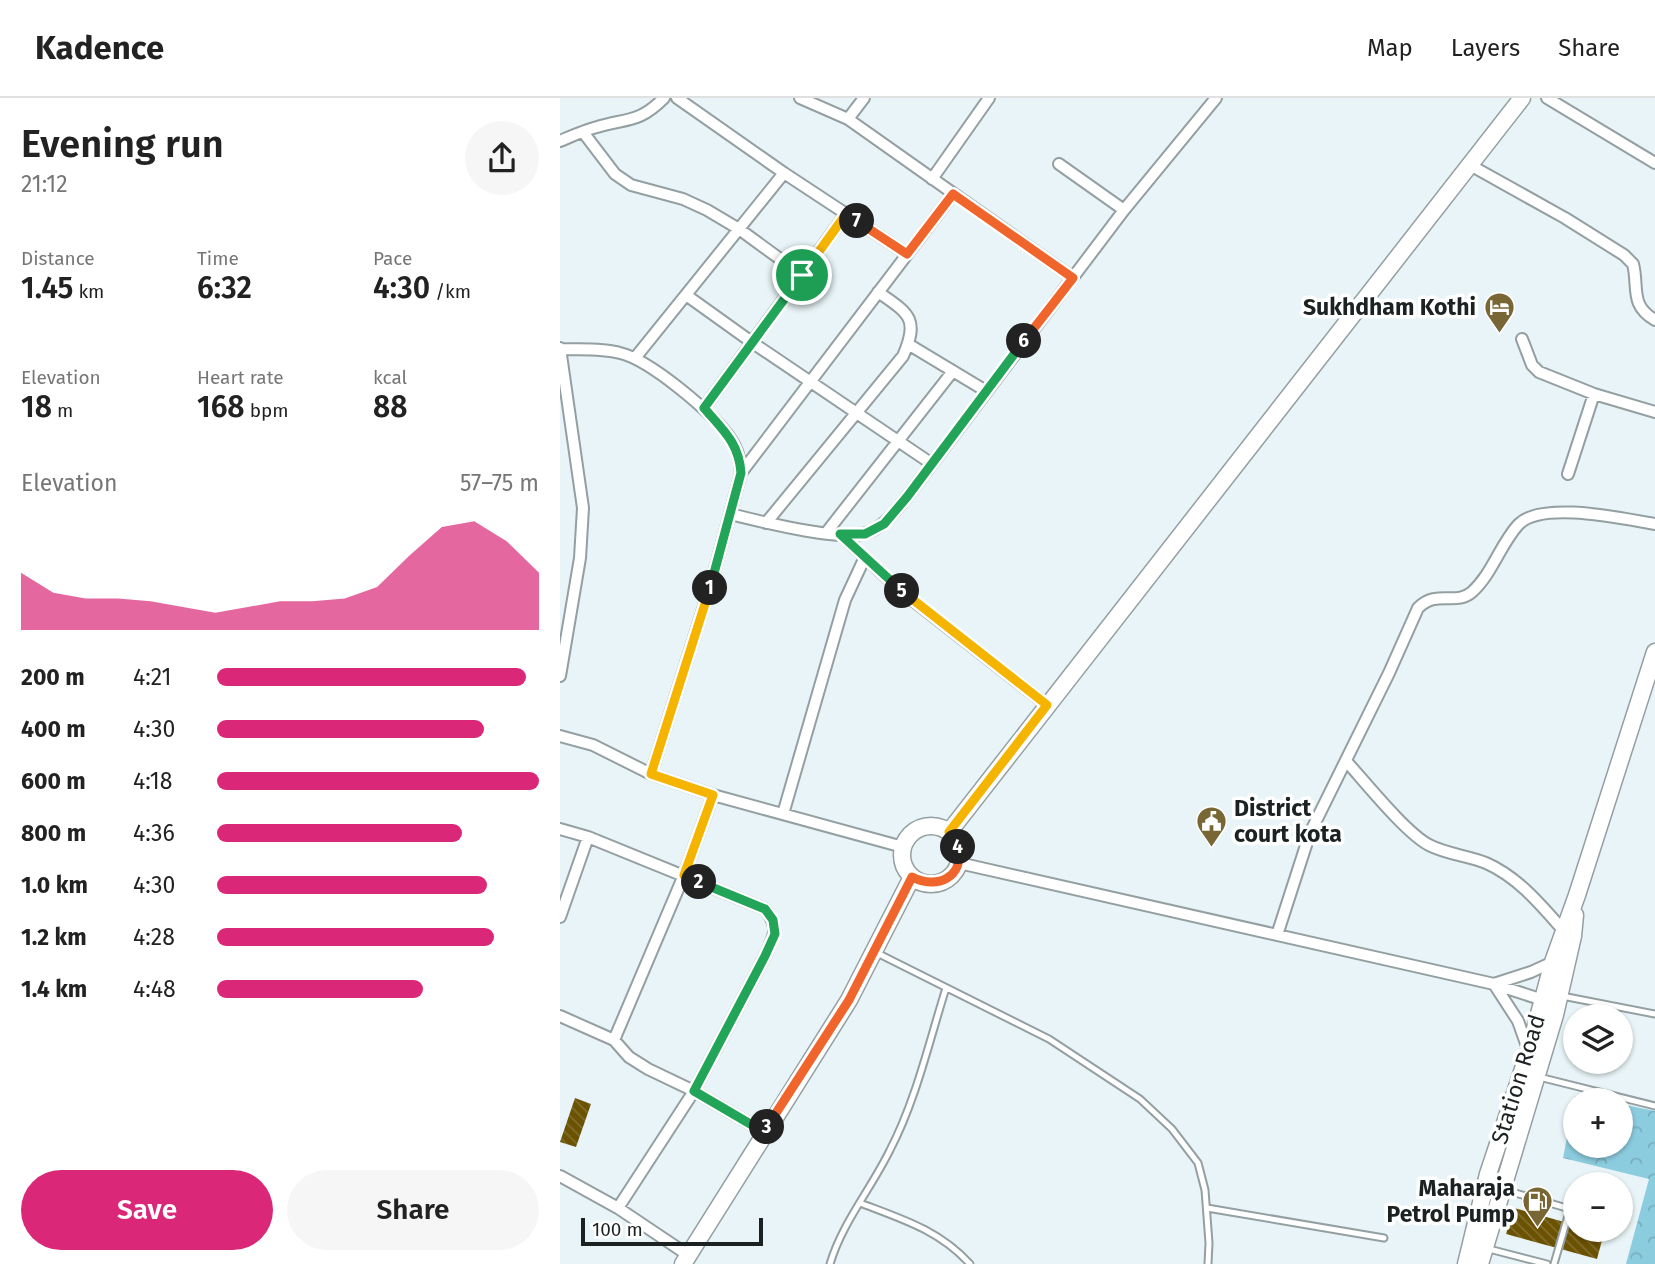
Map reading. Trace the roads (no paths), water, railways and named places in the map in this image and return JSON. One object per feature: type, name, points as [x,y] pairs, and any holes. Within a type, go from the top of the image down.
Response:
[{"type":"street","points":[[560,141],[583,132],[637,119],[664,98]]},
{"type":"street","points":[[677,98],[907,254]]},
{"type":"street","points":[[800,98],[848,119],[1073,278]]},
{"type":"street","points":[[848,119],[864,98]]},
{"type":"street","points":[[932,179],[989,98]]},
{"type":"street","points":[[730,514],[765,523],[840,534],[865,534],[884,524],[1124,210],[1216,98]]},
{"type":"street","points":[[1547,98],[1655,163]]},
{"type":"street","points":[[949,832],[1313,369],[1519,99]]},
{"type":"street","points":[[583,132],[615,174],[631,185],[683,199],[706,210],[739,229],[802,275]]},
{"type":"street","points":[[1059,164],[1124,210]]},
{"type":"street","points":[[1470,165],[1565,218],[1624,255],[1633,264],[1639,305],[1655,320]]},
{"type":"street","points":[[635,358],[785,173]]},
{"type":"street","points":[[741,473],[953,194]]},
{"type":"street","points":[[704,408],[846,214]]},
{"type":"street","points":[[765,523],[903,356],[911,330],[909,317],[903,309],[878,292]]},
{"type":"street","points":[[686,295],[932,464]]},
{"type":"street","points":[[1522,340],[1532,365],[1539,372],[1594,394],[1655,412]]},
{"type":"street","points":[[908,344],[985,391]]},
{"type":"street","points":[[560,676],[580,558],[583,508],[565,414],[560,349],[600,350],[635,358],[704,408],[730,438],[740,456],[741,473],[712,584],[651,774]]},
{"type":"street","points":[[826,533],[953,371]]},
{"type":"street","points":[[1568,474],[1594,394]]},
{"type":"street","points":[[1277,935],[1310,834],[1418,608],[1426,600],[1469,595],[1479,585],[1519,523],[1531,516],[1574,513],[1655,524]]},
{"type":"street","points":[[840,534],[901,591],[1047,705]]},
{"type":"street","points":[[783,814],[845,600],[865,557]]},
{"type":"street","name":"Station Road","points":[[1466,1264],[1488,1174],[1529,1051],[1553,1000],[1553,962],[1655,652]]},
{"type":"street","points":[[560,736],[593,745],[651,774],[713,795],[903,846]]},
{"type":"street","points":[[1346,761],[1405,825],[1429,845],[1488,864],[1518,883],[1563,930]]},
{"type":"street","points":[[614,1040],[684,875],[713,795]]},
{"type":"street","points":[[939,827],[949,832],[957,841],[959,863],[954,873],[945,880],[934,884],[923,883],[905,869],[903,846],[908,836],[917,829],[939,827]]},
{"type":"street","points":[[560,829],[684,875],[765,909],[773,920],[775,934],[694,1091],[618,1208]]},
{"type":"street","points":[[560,917],[588,838]]},
{"type":"street","points":[[959,863],[1494,984],[1553,1000]]},
{"type":"street","points":[[560,1177],[618,1208],[686,1259],[849,1000],[912,877]]},
{"type":"street","name":"Station Road","points":[[1480,1264],[1536,1076],[1553,1000],[1573,936],[1577,895]]},
{"type":"street","points":[[1494,984],[1553,962]]},
{"type":"street","points":[[1494,984],[1518,1021],[1529,1051]]},
{"type":"street","points":[[560,1016],[614,1040],[629,1057],[764,1132]]},
{"type":"lane","points":[[875,952],[1049,1039],[1140,1099],[1172,1129],[1198,1163],[1207,1208],[1208,1264]]},
{"type":"lane","points":[[830,1264],[845,1229],[892,1147],[916,1087],[946,988]]},
{"type":"lane","points":[[1553,1000],[1655,1014]]},
{"type":"lane","points":[[1536,1076],[1655,1106]]},
{"type":"lane","points":[[1502,1189],[1570,1209],[1554,1264]]},
{"type":"lane","points":[[860,1203],[911,1222],[947,1241],[970,1264]]},
{"type":"lane","points":[[1207,1208],[1384,1238]]},
{"type":"lane","points":[[1485,1248],[1547,1264]]},
{"type":"place","name":"Sukhdham Kothi","points":[[1499,334]]},
{"type":"place","name":"District court kota","points":[[1211,848]]},
{"type":"place","name":"Maharaja Petrol Pump","points":[[1538,1228]]}]
